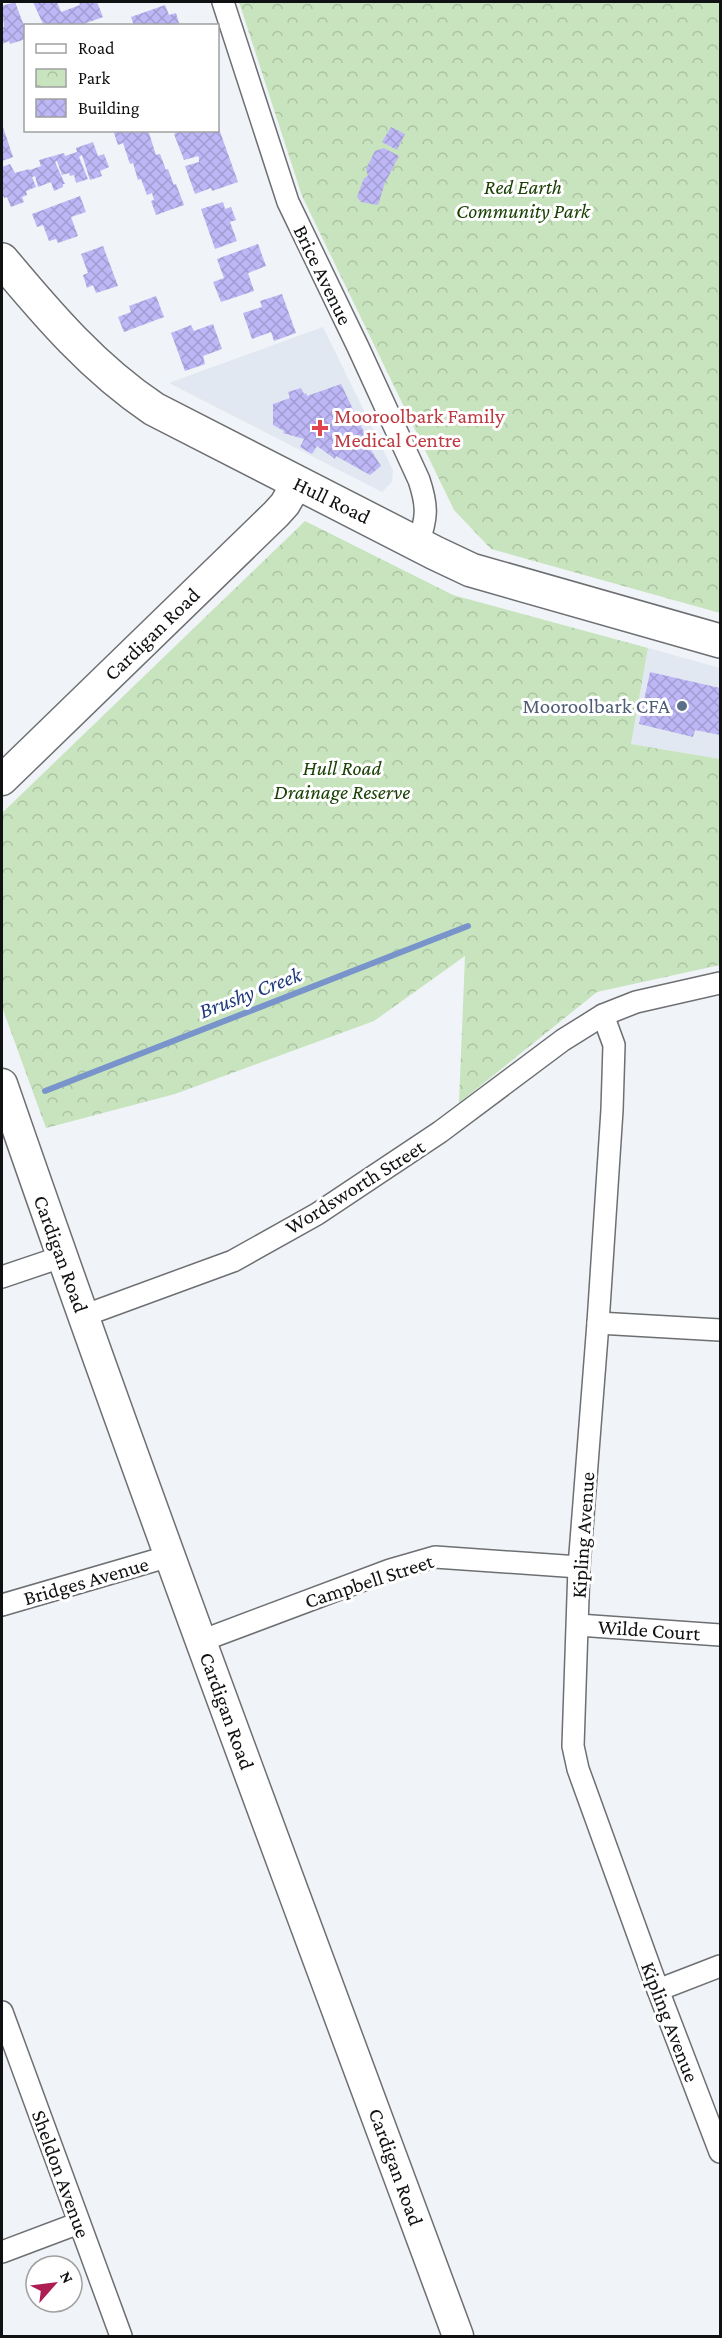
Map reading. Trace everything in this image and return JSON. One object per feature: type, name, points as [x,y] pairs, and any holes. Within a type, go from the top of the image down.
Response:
[{"type":"main road","name":"Hull Road","points":[[2,260],[79,348],[128,392],[154,409],[471,570],[720,641]]},
{"type":"street","name":"Brice Avenue","points":[[223,2],[288,202],[419,480],[427,515],[418,544]]},
{"type":"street","name":"Cardigan Road","points":[[2,780],[276,514],[285,504],[297,483]]},
{"type":"street","points":[[603,1015],[636,1002],[720,983]]},
{"type":"street","name":"Wordsworth Street","points":[[83,1316],[233,1262],[317,1214],[440,1132],[563,1040],[603,1015]]},
{"type":"street","name":"Kipling Avenue","points":[[603,1015],[614,1045],[598,1323],[579,1567],[573,1746],[578,1769],[720,2152]]},
{"type":"street","name":"Cardigan Road","points":[[2,1084],[170,1556],[458,2337]]},
{"type":"street","points":[[2,1277],[62,1257]]},
{"type":"street","points":[[598,1323],[720,1330]]},
{"type":"street","name":"Bridges Avenue","points":[[2,1605],[170,1556]]},
{"type":"street","name":"Campbell Street","points":[[201,1641],[390,1570],[435,1557],[579,1567]]},
{"type":"street","name":"Wilde Court","points":[[578,1625],[720,1635]]},
{"type":"street","points":[[658,1989],[720,1966]]},
{"type":"street","name":"Sheldon Avenue","points":[[2,2012],[121,2337]]},
{"type":"street","points":[[2,2252],[79,2223]]},
{"type":"shaded area","points":[[323,327],[393,470],[392,482],[382,492],[169,383]]},
{"type":"shaded area","points":[[648,648],[720,668],[720,759],[631,744]]},
{"type":"green space","name":"Red Earth Community Park","points":[[239,2],[720,2],[720,613],[491,549],[454,510],[302,196]]},
{"type":"green space","name":"Hull Road Drainage Reserve","points":[[305,521],[453,595],[648,648],[631,744],[720,759],[720,965],[597,992],[459,1103],[465,956],[374,1021],[175,1094],[46,1128],[2,1007],[2,813]]},
{"type":"building","points":[[15,2],[24,26],[24,40],[2,44],[2,28],[4,27],[2,6]]},
{"type":"building","points":[[33,2],[57,2],[61,12],[80,5],[79,2],[97,2],[103,17],[84,24],[43,24]]},
{"type":"building","points":[[165,5],[169,15],[176,13],[179,23],[133,24],[131,17]]},
{"type":"building","points":[[2,124],[13,157],[2,161]]},
{"type":"building","points":[[391,127],[405,134],[397,150],[382,142]]},
{"type":"building","points":[[219,129],[238,182],[195,194],[185,166],[199,162],[199,158],[198,156],[184,160],[174,134],[178,132],[219,132]]},
{"type":"building","points":[[114,132],[149,132],[156,155],[160,154],[184,205],[156,215],[151,201],[154,200],[152,193],[147,195],[141,179],[138,180],[123,143],[118,145]]},
{"type":"building","points":[[93,142],[98,156],[104,154],[109,167],[100,171],[102,176],[90,180],[82,155],[79,157],[88,179],[76,183],[74,175],[70,176],[69,173],[62,175],[57,161],[55,162],[65,184],[63,187],[54,191],[51,182],[38,187],[35,176],[32,177],[36,187],[26,191],[27,195],[22,197],[24,202],[11,207],[7,197],[4,198],[2,167],[10,164],[15,173],[30,170],[41,166],[39,160],[77,152],[76,148]]},
{"type":"building","points":[[384,148],[399,156],[385,183],[378,205],[361,202],[357,197],[364,178],[368,176],[366,169],[375,151]]},
{"type":"building","points":[[80,196],[86,212],[71,217],[78,236],[58,243],[56,239],[49,241],[43,225],[37,227],[32,214]]},
{"type":"building","points":[[223,202],[225,209],[231,207],[236,220],[230,222],[237,241],[215,249],[201,209]]},
{"type":"building","points":[[258,244],[266,266],[248,273],[254,291],[221,302],[213,282],[224,278],[217,259]]},
{"type":"building","points":[[103,246],[118,286],[96,293],[93,285],[87,288],[83,275],[88,273],[81,254]]},
{"type":"building","points":[[282,294],[296,333],[274,341],[271,332],[252,339],[243,313],[262,307],[260,301]]},
{"type":"building","points":[[156,296],[164,317],[124,332],[118,317],[131,312],[129,306]]},
{"type":"building","points":[[213,324],[222,349],[203,356],[205,364],[185,371],[171,333],[191,325],[194,331]]},
{"type":"building","name":"Mooroolbark Family Medical Centre","points":[[341,384],[371,447],[369,447],[381,466],[370,475],[336,456],[335,459],[317,446],[312,454],[300,447],[304,439],[283,433],[284,431],[273,425],[273,404],[290,398],[288,392],[301,388],[307,396]]},
{"type":"building","name":"Mooroolbark CFA","points":[[650,672],[720,688],[720,735],[695,730],[693,737],[639,724]]},
{"type":"waterway","name":"Brushy Creek","points":[[45,1091],[468,926]]},
{"type":"place","name":"Mooroolbark Family Medical Centre","points":[[320,428]]},
{"type":"place","name":"Mooroolbark CFA","points":[[682,706]]}]
